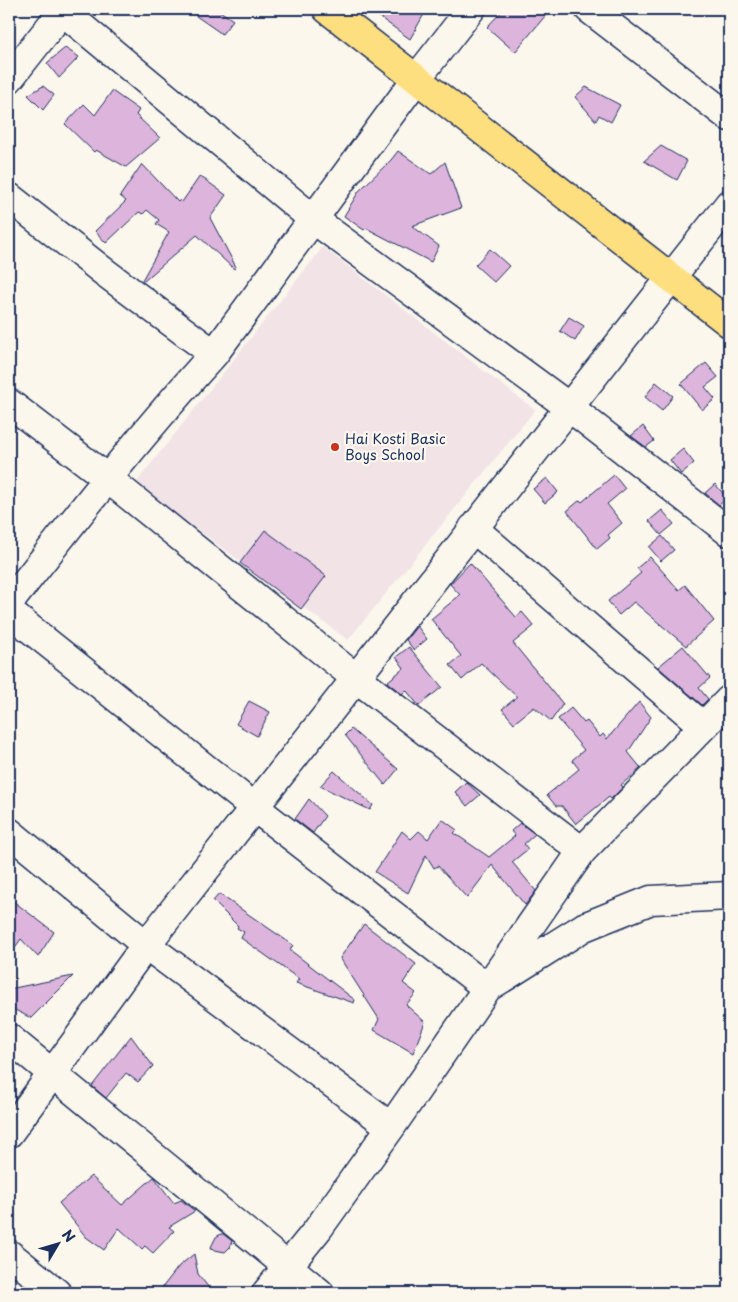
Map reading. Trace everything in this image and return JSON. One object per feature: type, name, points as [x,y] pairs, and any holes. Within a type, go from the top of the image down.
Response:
[{"type":"main road","points":[[328,9],[729,323]]},
{"type":"street","points":[[9,79],[62,9],[313,219],[569,407],[729,532]]},
{"type":"street","points":[[9,603],[107,478],[178,393],[214,354],[417,78],[471,9]]},
{"type":"street","points":[[589,9],[729,117]]},
{"type":"street","points":[[9,197],[102,271],[214,354]]},
{"type":"street","points":[[9,1133],[146,945],[729,204]]},
{"type":"street","points":[[9,403],[107,478],[356,678],[582,851]]},
{"type":"street","points":[[473,528],[703,726]]},
{"type":"street","points":[[9,612],[254,807],[487,988]]},
{"type":"street","points":[[266,1293],[318,1229],[391,1127],[582,851],[729,700]]},
{"type":"street","points":[[9,832],[146,945],[391,1127]]},
{"type":"street","points":[[487,988],[584,927],[651,900],[729,896]]},
{"type":"street","points":[[9,1038],[320,1293]]},
{"type":"street","points":[[9,1254],[57,1293]]},
{"type":"shaded area","name":"Hai Kosti Basic Boys School","points":[[323,247],[535,410],[348,640],[135,484]]},
{"type":"building","points":[[186,9],[217,9],[233,20],[222,34]]},
{"type":"building","points":[[368,9],[427,9],[410,39]]},
{"type":"building","points":[[504,9],[551,9],[515,52],[487,27]]},
{"type":"building","points":[[65,48],[79,57],[59,78],[47,63]]},
{"type":"building","points":[[43,86],[54,95],[43,110],[28,95]]},
{"type":"building","points":[[586,87],[620,105],[611,122],[599,115],[596,121],[575,97]]},
{"type":"building","points":[[112,91],[139,110],[136,115],[160,138],[126,167],[96,150],[94,152],[65,124],[84,104],[95,115]]},
{"type":"building","points":[[661,146],[687,161],[677,180],[644,161]]},
{"type":"building","points":[[398,151],[431,174],[445,162],[461,208],[412,226],[439,246],[431,262],[366,228],[364,230],[344,216],[359,191]]},
{"type":"building","points":[[142,164],[178,202],[180,200],[182,202],[200,176],[226,195],[210,218],[236,267],[234,269],[197,235],[144,281],[142,280],[169,232],[156,224],[159,220],[147,210],[143,214],[139,212],[106,243],[95,231],[126,201],[120,196]]},
{"type":"building","points":[[490,249],[509,266],[494,282],[475,265]]},
{"type":"building","points":[[569,317],[584,326],[575,341],[560,331]]},
{"type":"building","points":[[706,363],[718,377],[705,387],[715,399],[702,410],[681,384]]},
{"type":"building","points":[[656,382],[673,396],[662,411],[645,397]]},
{"type":"building","points":[[643,426],[654,441],[646,447],[631,436]]},
{"type":"building","points":[[683,449],[694,463],[681,474],[670,460]]},
{"type":"building","points":[[614,475],[625,489],[607,504],[622,523],[608,535],[610,538],[597,549],[567,511],[580,500],[582,502]]},
{"type":"building","points":[[547,478],[558,492],[545,503],[533,489]]},
{"type":"building","points":[[715,484],[727,498],[719,505],[705,493]]},
{"type":"building","points":[[662,510],[674,524],[661,535],[649,521]]},
{"type":"building","points":[[265,530],[326,576],[301,609],[240,563]]},
{"type":"building","points":[[662,536],[674,550],[661,561],[649,547]]},
{"type":"building","points":[[650,557],[679,590],[685,585],[714,621],[686,646],[634,602],[619,615],[608,601],[641,573],[637,568]]},
{"type":"building","points":[[470,563],[516,617],[522,612],[534,626],[513,643],[563,704],[551,721],[534,707],[514,723],[502,709],[517,697],[481,663],[462,680],[450,665],[461,656],[431,619],[460,595],[450,584]]},
{"type":"building","points":[[417,626],[427,639],[414,650],[406,640]]},
{"type":"building","points":[[683,646],[710,678],[699,688],[708,699],[702,705],[658,667]]},
{"type":"building","points":[[409,647],[442,687],[419,706],[406,690],[402,694],[387,682],[404,668],[396,657]]},
{"type":"building","points":[[249,701],[270,712],[257,736],[236,724]]},
{"type":"building","points":[[639,702],[651,717],[628,752],[641,768],[621,785],[623,787],[611,799],[609,797],[576,824],[562,806],[556,806],[547,795],[579,769],[572,760],[584,750],[558,719],[571,708],[584,723],[587,721],[600,737],[603,734],[607,739]]},
{"type":"building","points":[[351,729],[398,769],[385,785],[345,735]]},
{"type":"building","points":[[334,771],[373,805],[370,810],[320,786]]},
{"type":"building","points":[[466,782],[480,795],[467,806],[455,792]]},
{"type":"building","points":[[309,799],[325,816],[313,833],[295,819]]},
{"type":"building","points":[[442,819],[457,830],[454,833],[489,857],[515,836],[511,831],[520,823],[535,834],[524,844],[528,849],[512,862],[536,891],[525,905],[492,865],[467,898],[438,866],[434,868],[426,855],[408,893],[375,872],[402,831],[411,839],[419,831],[428,839]]},
{"type":"building","points":[[219,894],[293,945],[290,950],[355,1000],[354,1003],[296,983],[299,979],[241,938],[244,932],[237,928],[238,926],[213,901]]},
{"type":"building","points":[[9,898],[54,932],[38,957],[21,939],[9,956]]},
{"type":"building","points":[[364,924],[416,964],[403,983],[416,993],[406,1005],[425,1022],[413,1053],[374,1030],[379,1019],[340,958]]},
{"type":"building","points":[[73,976],[31,1018],[9,1007],[9,989]]},
{"type":"building","points":[[131,1036],[153,1066],[138,1082],[126,1073],[106,1098],[92,1086]]},
{"type":"building","points":[[91,1176],[122,1205],[154,1177],[174,1203],[181,1200],[195,1211],[169,1227],[174,1231],[153,1253],[145,1246],[142,1249],[119,1228],[104,1250],[86,1237],[59,1203]]},
{"type":"building","points":[[221,1234],[232,1241],[230,1247],[225,1252],[210,1249],[216,1237]]},
{"type":"building","points":[[194,1254],[198,1274],[213,1293],[158,1293],[179,1266]]},
{"type":"place","name":"Hai Kosti Basic Boys School","points":[[335,447]]}]
